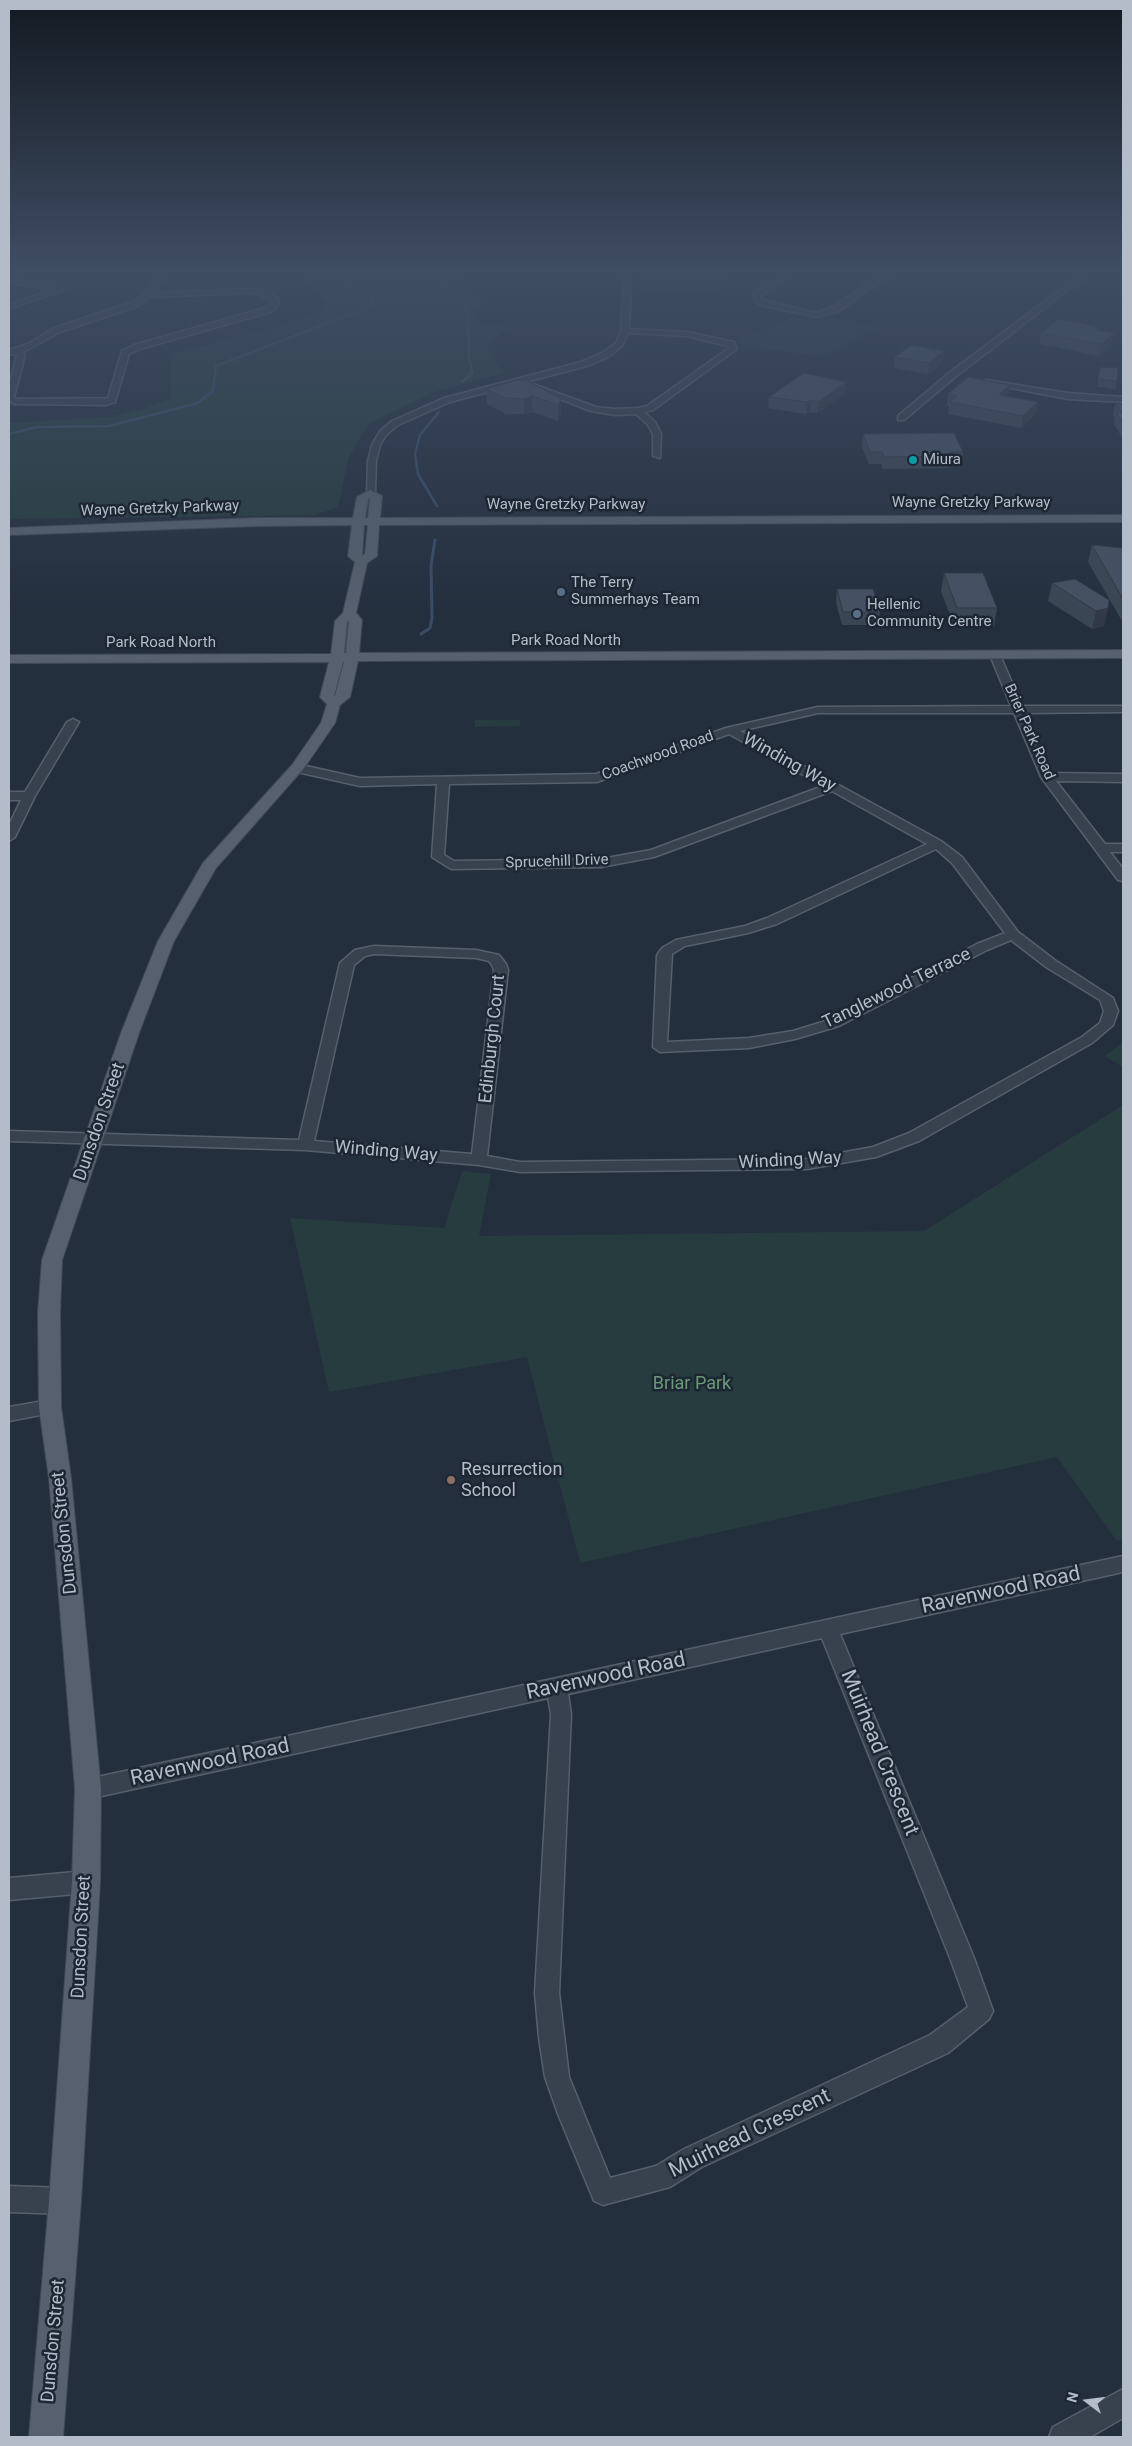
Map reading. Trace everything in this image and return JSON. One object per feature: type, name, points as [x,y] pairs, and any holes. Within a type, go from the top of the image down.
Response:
[{"type":"main road","name":"Dunsdon Street","points":[[370,493],[376,496],[371,556],[361,561],[354,556],[363,496],[370,493]]},
{"type":"main road","name":"Wayne Gretzky Parkway","points":[[374,526],[1123,519]]},
{"type":"main road","name":"Wayne Gretzky Parkway","points":[[9,531],[257,522],[358,526]]},
{"type":"main road","name":"Wayne Gretzky Parkway","points":[[9,536],[358,526],[1123,527]]},
{"type":"main road","name":"Dunsdon Street","points":[[334,703],[327,697],[337,658],[341,621],[349,614],[361,561]]},
{"type":"main road","name":"Dunsdon Street","points":[[46,2437],[65,2201],[86,1882],[88,1789],[61,1488],[50,1407],[52,1260],[130,1033],[166,941],[209,866],[297,768],[328,723],[334,703],[343,697],[352,658],[356,620],[349,614]]},
{"type":"main road","name":"Park Road North","points":[[9,660],[1123,654]]},
{"type":"street","points":[[12,388],[10,397],[14,401],[106,402],[112,400],[115,388]]},
{"type":"street","name":"Dunsdon Street","points":[[370,493],[372,461],[376,444],[383,433],[395,423],[447,400],[493,388]]},
{"type":"street","points":[[539,388],[594,409],[615,412],[650,408],[678,388]]},
{"type":"street","points":[[901,418],[936,388]]},
{"type":"street","points":[[1025,388],[1068,396],[1123,400]]},
{"type":"street","points":[[638,410],[652,424],[657,434],[657,456]]},
{"type":"street","name":"Brier Park Road","points":[[995,655],[1047,778],[1123,877]]},
{"type":"street","name":"Coachwood Road","points":[[297,768],[360,782],[597,778],[730,730],[818,710],[1123,709]]},
{"type":"street","points":[[9,838],[29,796],[73,722]]},
{"type":"street","name":"Winding Way","points":[[9,1136],[305,1145],[479,1160],[520,1167],[807,1164],[876,1152],[914,1137],[1101,1031],[1109,1018],[1110,1004],[1106,998],[1051,964],[1013,935],[958,860],[937,844],[730,730]]},
{"type":"street","points":[[1047,778],[1123,778]]},
{"type":"street","name":"Sprucehill Drive","points":[[443,782],[438,857],[451,865],[601,863],[654,854],[831,787]]},
{"type":"street","points":[[9,796],[29,796]]},
{"type":"street","name":"Tanglewood Terrace","points":[[937,844],[772,921],[748,929],[681,943],[672,948],[664,955],[660,1047],[749,1043],[795,1035],[834,1024],[982,947],[1013,935]]},
{"type":"street","points":[[1100,848],[1123,848]]},
{"type":"street","name":"Edinburgh Court","points":[[305,1145],[347,963],[360,954],[374,950],[476,954],[494,958],[501,970],[479,1160]]},
{"type":"street","points":[[9,1414],[50,1407]]},
{"type":"street","name":"Ravenwood Road","points":[[88,1789],[1123,1564]]},
{"type":"street","name":"Muirhead Crescent","points":[[557,1688],[561,1714],[547,1984],[550,2038],[558,2077],[570,2114],[603,2192],[661,2178],[693,2158],[939,2044],[981,2011],[962,1958],[828,1629]]},
{"type":"street","points":[[9,1889],[86,1882]]},
{"type":"street","points":[[9,2199],[65,2201]]},
{"type":"street","points":[[1064,2437],[1123,2403]]},
{"type":"green space","points":[[170,388],[449,388],[431,393],[367,425],[349,457],[338,507],[315,515],[9,519],[9,423],[108,417],[144,409],[170,399]]},
{"type":"green space","points":[[475,720],[520,720],[520,726],[475,727]]},
{"type":"green space","points":[[1123,1042],[1123,1067],[1105,1056]]},
{"type":"green space","name":"Briar Park","points":[[1123,1105],[1123,1539],[1117,1541],[1057,1457],[580,1563],[527,1357],[329,1392],[290,1218],[444,1228],[462,1171],[491,1174],[479,1236],[924,1231]]},
{"type":"building","points":[[541,388],[561,399],[558,405],[532,396],[524,399],[505,398],[486,389]]},
{"type":"building","points":[[782,388],[837,388],[818,402],[769,397]]},
{"type":"building","points":[[955,388],[1007,388],[999,395],[1038,402],[1023,416],[949,402],[957,396],[948,394]]},
{"type":"building","points":[[1115,403],[1123,405],[1123,423],[1116,412],[1122,412]]},
{"type":"building","points":[[954,433],[963,452],[950,452],[952,456],[884,457],[882,452],[870,452],[863,434]]},
{"type":"building","points":[[1092,545],[1123,548],[1123,599]]},
{"type":"building","points":[[944,573],[983,573],[997,608],[957,608]]},
{"type":"building","points":[[1075,579],[1109,600],[1108,608],[1096,611],[1052,583]]},
{"type":"building","points":[[837,589],[873,589],[880,612],[843,612]]},
{"type":"waterway","points":[[9,434],[37,427],[109,426],[198,403],[213,391],[213,388]]},
{"type":"waterway","points":[[437,506],[418,474],[415,454],[420,435],[439,412]]},
{"type":"waterway","points":[[421,634],[430,628],[432,618],[431,565],[435,540]]},
{"type":"place","name":"Miura","points":[[913,460]]},
{"type":"place","name":"The Terry Summerhays Team","points":[[561,592]]},
{"type":"place","name":"Hellenic Community Centre","points":[[857,614]]},
{"type":"place","name":"Resurrection School","points":[[451,1480]]}]
